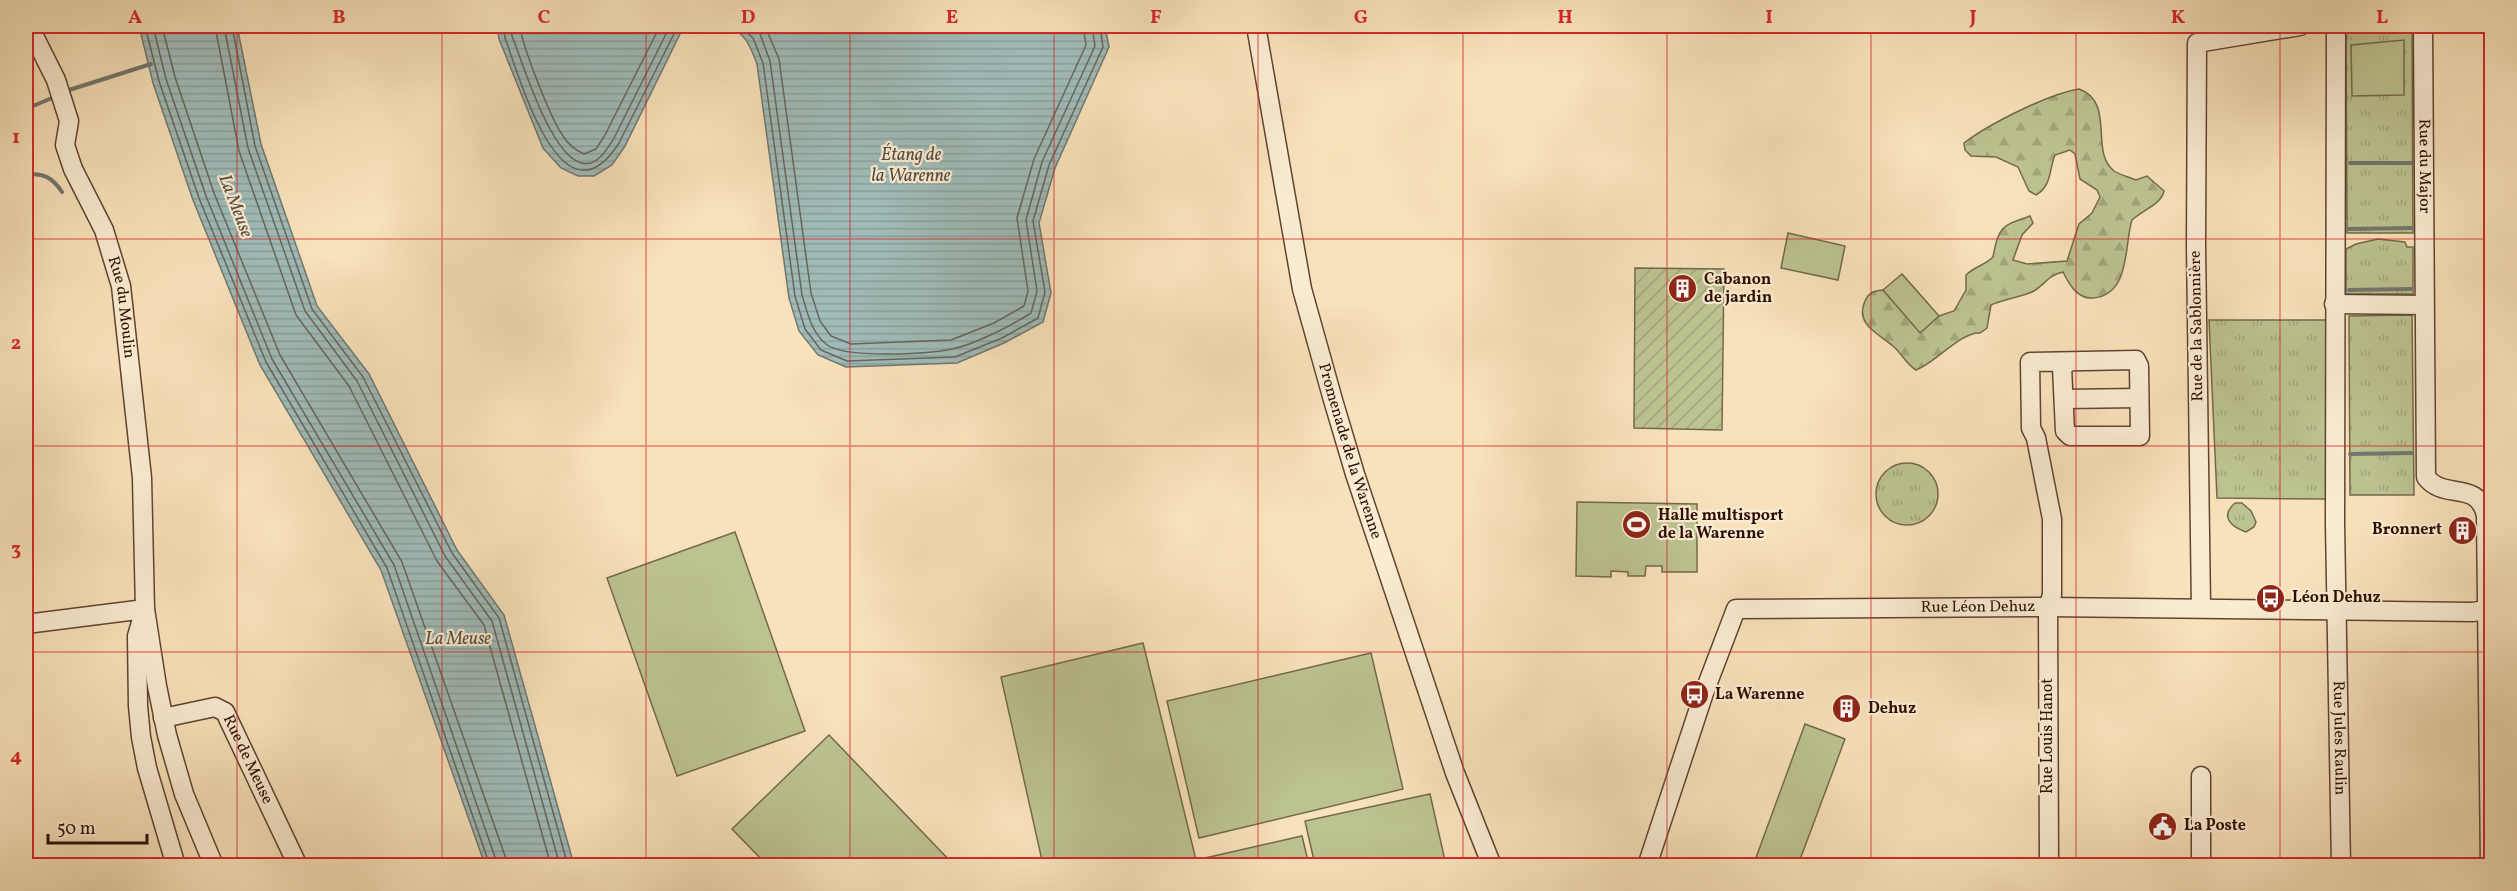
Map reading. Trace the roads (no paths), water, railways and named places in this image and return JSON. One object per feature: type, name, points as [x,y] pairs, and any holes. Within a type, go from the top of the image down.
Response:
[{"type":"street","name":"Rue du Moulin","points":[[26,26],[31,30],[56,80],[69,121],[65,145],[73,169],[104,230],[121,286],[142,478],[146,609],[163,718],[184,794],[214,866]]},
{"type":"street","name":"Promenade de la Warenne","points":[[1256,26],[1302,289],[1330,389],[1355,474],[1455,773],[1492,866]]},
{"type":"street","name":"Rue de la Sablonnière","points":[[2201,608],[2196,246],[2197,43],[2300,26]]},
{"type":"street","name":"Rue Jules Raulin","points":[[2336,26],[2335,524],[2341,866]]},
{"type":"street","name":"Rue du Major","points":[[2423,26],[2426,477],[2435,486],[2478,497],[2483,504],[2486,516],[2489,545]]},
{"type":"street","points":[[2334,304],[2424,305]]},
{"type":"street","points":[[2136,360],[2139,366],[2139,398],[2140,436],[2070,436],[2066,431],[2062,367],[2069,362],[2136,360]]},
{"type":"street","name":"Rue Louis Hanot","points":[[2049,866],[2048,607],[2052,595],[2052,519],[2036,438],[2031,428],[2030,362],[2069,362]]},
{"type":"street","points":[[2064,399],[2139,398]]},
{"type":"street","points":[[2036,438],[2066,431]]},
{"type":"street","points":[[2489,545],[2490,866]]},
{"type":"street","name":"Rue Léon Dehuz","points":[[1647,866],[1704,693],[1736,609],[2048,607],[2473,612],[2489,609]]},
{"type":"street","name":"Rue du Moulin","points":[[146,609],[137,636],[141,736],[147,768],[176,866]]},
{"type":"street","points":[[26,624],[146,609]]},
{"type":"street","name":"Rue de Meuse","points":[[163,718],[215,707],[225,712],[298,866]]},
{"type":"street","points":[[2201,776],[2201,866]]},
{"type":"water","name":"La Meuse","points":[[139,26],[237,26],[261,144],[317,306],[369,374],[457,550],[504,615],[574,865],[485,865],[381,570],[260,365],[193,200],[153,83]]},
{"type":"water","points":[[497,26],[693,26],[681,32],[625,146],[612,165],[594,176],[578,176],[561,168],[543,148],[499,39]]},
{"type":"water","name":"Étang de la Warenne","points":[[726,26],[1105,26],[1109,47],[1055,168],[1039,223],[1051,293],[1043,322],[1004,343],[957,363],[846,367],[818,355],[799,331],[789,298],[757,64],[746,40],[738,32]]},
{"type":"waterway","points":[[66,91],[151,64]]},
{"type":"waterway","points":[[26,109],[52,98]]},
{"type":"waterway","points":[[2350,163],[2412,163]]},
{"type":"waterway","points":[[26,175],[38,174],[47,177],[62,192]]},
{"type":"waterway","points":[[2349,229],[2411,228]]},
{"type":"waterway","points":[[2349,290],[2411,289]]},
{"type":"waterway","points":[[2350,454],[2412,453]]},
{"type":"place","name":"Cabanon de jardin","points":[[1683,289]]},
{"type":"place","name":"Halle multisport de la Warenne","points":[[1637,525]]},
{"type":"place","name":"Bronnert","points":[[2463,530]]},
{"type":"place","name":"Léon Dehuz","points":[[2271,598]]},
{"type":"place","name":"La Warenne","points":[[1694,695]]},
{"type":"place","name":"Dehuz","points":[[1847,709]]},
{"type":"place","name":"La Poste","points":[[2163,826]]}]
